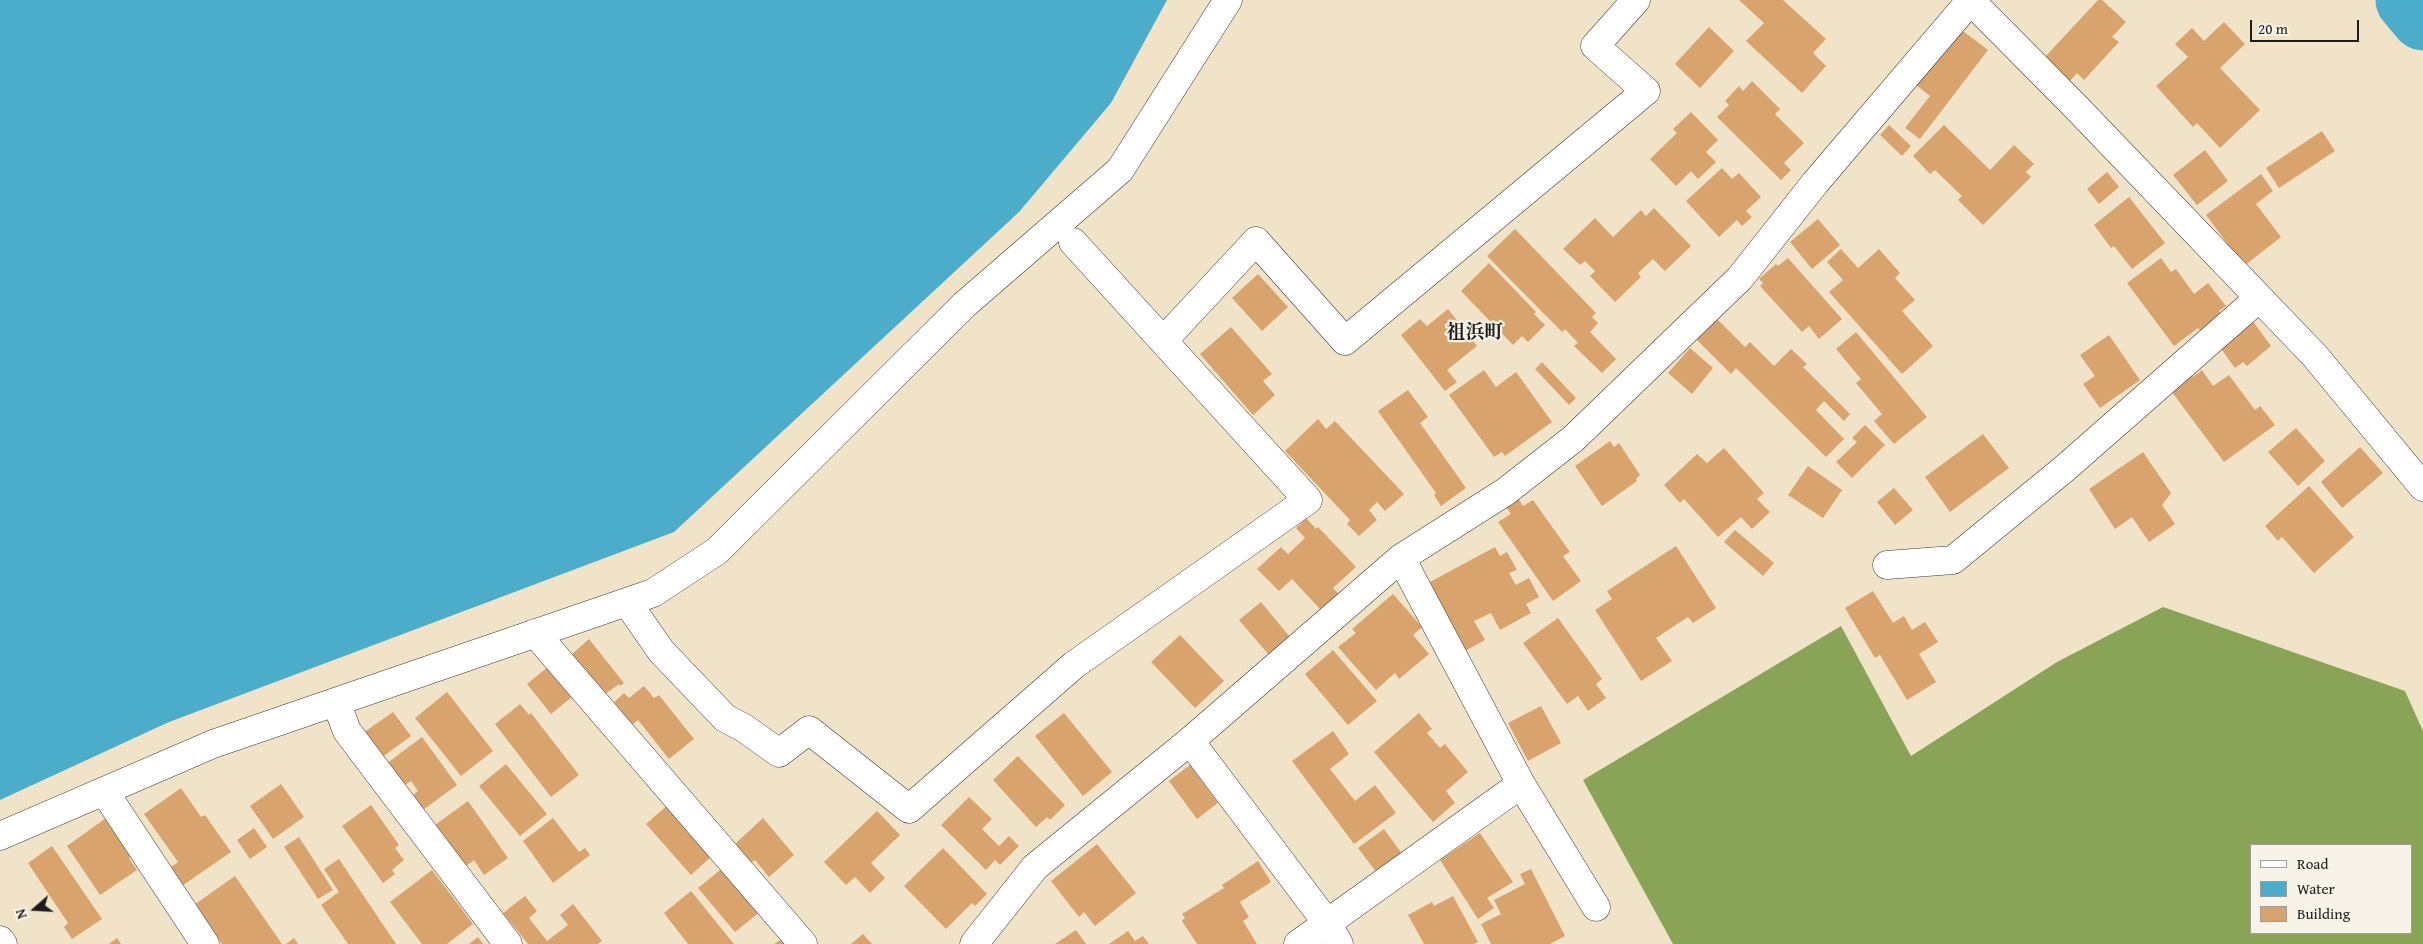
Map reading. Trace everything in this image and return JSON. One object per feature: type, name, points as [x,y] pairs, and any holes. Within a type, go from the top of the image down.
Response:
[{"type":"street","points":[[0,836],[213,744],[653,594],[717,551],[964,305],[1120,170],[1228,0]]},
{"type":"street","points":[[1163,341],[1256,242],[1345,340],[1646,91],[1595,46],[1636,0]]},
{"type":"street","points":[[974,944],[1035,867],[1190,741],[1401,558],[1505,492],[1573,439],[1740,278],[1815,184],[1971,1],[2076,107],[2315,356],[2423,487]]},
{"type":"street","points":[[627,602],[661,651],[725,718],[744,728],[779,754],[809,730],[908,808],[1074,665],[1308,500],[1072,242]]},
{"type":"street","points":[[1888,565],[1953,560],[2064,469],[2259,298]]},
{"type":"street","points":[[1401,558],[1521,784],[1596,907]]},
{"type":"street","points":[[535,633],[804,944]]},
{"type":"street","points":[[336,702],[347,731],[508,944]]},
{"type":"street","points":[[1190,741],[1333,934]]},
{"type":"street","points":[[1298,944],[1333,934],[1521,784]]},
{"type":"street","points":[[104,791],[205,944]]},
{"type":"street","points":[[0,940],[3,944]]},
{"type":"green space","points":[[2163,607],[2405,691],[2423,731],[2423,944],[1673,944],[1583,780],[1841,626],[1911,756],[2057,662]]},
{"type":"water","points":[[0,0],[1167,0],[1111,103],[1019,212],[674,532],[169,722],[0,800]]},
{"type":"building","points":[[1739,0],[1783,0],[1826,39],[1813,53],[1826,66],[1802,93],[1746,41],[1764,23]]},
{"type":"building","points":[[2098,0],[2102,0],[2126,22],[2112,37],[2119,42],[2084,80],[2077,73],[2069,82],[2044,58]]},
{"type":"building","points":[[2224,22],[2245,44],[2220,68],[2260,110],[2220,148],[2197,123],[2193,127],[2156,86],[2188,57],[2175,44],[2192,28],[2204,41]]},
{"type":"building","points":[[1709,27],[1734,51],[1700,88],[1675,64]]},
{"type":"building","points":[[1959,28],[1988,50],[1920,139],[1905,128],[1930,96],[1916,85]]},
{"type":"building","points":[[1752,81],[1780,109],[1775,114],[1804,143],[1784,163],[1791,170],[1781,180],[1717,117],[1729,105],[1725,101],[1739,86],[1743,91]]},
{"type":"building","points":[[1691,112],[1718,140],[1706,152],[1716,162],[1698,179],[1691,171],[1676,186],[1650,159],[1677,133],[1673,129]]},
{"type":"building","points":[[1889,125],[1911,146],[1902,156],[1880,135]]},
{"type":"building","points":[[1944,125],[1990,170],[2014,145],[2034,164],[2026,172],[2031,177],[1983,225],[1958,200],[1962,196],[1935,170],[1930,174],[1913,156]]},
{"type":"building","points":[[2322,131],[2335,151],[2279,188],[2266,168]]},
{"type":"building","points":[[2205,150],[2228,181],[2197,205],[2173,175]]},
{"type":"building","points":[[1722,168],[1732,179],[1739,173],[1761,197],[1746,211],[1752,217],[1742,226],[1737,220],[1719,237],[1686,201]]},
{"type":"building","points":[[2107,172],[2119,187],[2099,204],[2087,189]]},
{"type":"building","points":[[2261,174],[2273,191],[2256,204],[2281,237],[2244,266],[2206,215]]},
{"type":"building","points":[[2129,197],[2165,243],[2132,269],[2114,246],[2111,248],[2094,225]]},
{"type":"building","points":[[1654,208],[1691,246],[1665,271],[1653,259],[1638,273],[1641,277],[1615,302],[1590,276],[1595,271],[1585,261],[1580,265],[1563,249],[1595,218],[1613,237],[1641,210],[1646,216]]},
{"type":"building","points":[[1818,219],[1840,245],[1812,269],[1790,242]]},
{"type":"building","points":[[1515,229],[1596,313],[1592,317],[1598,323],[1590,332],[1616,359],[1602,373],[1574,346],[1578,343],[1565,329],[1562,332],[1487,256]]},
{"type":"building","points":[[1841,249],[1858,268],[1879,249],[1900,273],[1895,278],[1915,300],[1902,311],[1933,346],[1902,374],[1829,292],[1843,280],[1827,262]]},
{"type":"building","points":[[1788,258],[1842,319],[1819,339],[1809,326],[1802,332],[1760,286],[1763,283],[1759,279],[1776,264],[1778,266]]},
{"type":"building","points":[[2161,258],[2171,272],[2176,269],[2194,294],[2208,283],[2226,306],[2219,311],[2221,315],[2200,330],[2198,328],[2174,346],[2127,283]]},
{"type":"building","points":[[1489,263],[1536,312],[1534,314],[1545,325],[1528,342],[1522,336],[1513,345],[1461,291]]},
{"type":"building","points":[[1258,274],[1288,307],[1262,331],[1232,298]]},
{"type":"building","points":[[1448,309],[1477,346],[1447,370],[1457,382],[1445,391],[1401,335],[1420,319],[1427,326]]},
{"type":"building","points":[[1713,315],[1745,347],[1750,342],[1774,366],[1791,349],[1807,364],[1803,367],[1850,414],[1844,421],[1824,401],[1816,410],[1844,439],[1826,457],[1736,368],[1731,374],[1693,336]]},
{"type":"building","points":[[2252,320],[2271,346],[2247,366],[2243,362],[2235,368],[2219,346]]},
{"type":"building","points":[[1231,327],[1272,374],[1263,381],[1275,395],[1253,415],[1200,354]]},
{"type":"building","points":[[1856,332],[1927,417],[1894,444],[1874,421],[1882,414],[1856,383],[1861,379],[1836,349]]},
{"type":"building","points":[[2109,335],[2140,380],[2100,408],[2083,384],[2095,376],[2080,355]]},
{"type":"building","points":[[1690,348],[1713,368],[1692,394],[1668,373]]},
{"type":"building","points":[[1542,362],[1576,398],[1569,405],[1535,369]]},
{"type":"building","points":[[2187,369],[2193,377],[2202,370],[2213,386],[2229,375],[2255,410],[2260,406],[2275,425],[2224,462],[2166,384]]},
{"type":"building","points":[[1484,370],[1496,387],[1516,372],[1552,422],[1505,456],[1502,452],[1494,457],[1449,395]]},
{"type":"building","points":[[1408,390],[1428,417],[1420,423],[1466,488],[1441,506],[1434,495],[1436,493],[1378,411]]},
{"type":"building","points":[[1318,419],[1326,429],[1335,421],[1404,494],[1385,511],[1377,502],[1369,510],[1377,520],[1359,536],[1347,524],[1350,520],[1285,451]]},
{"type":"building","points":[[1865,425],[1885,445],[1852,478],[1836,462],[1857,442],[1852,438]]},
{"type":"building","points":[[2296,428],[2325,461],[2298,486],[2268,452]]},
{"type":"building","points":[[1983,434],[2009,468],[1950,512],[1925,477]]},
{"type":"building","points":[[1610,441],[1614,447],[1619,443],[1640,475],[1636,479],[1637,481],[1602,506],[1575,466]]},
{"type":"building","points":[[2360,447],[2383,473],[2342,508],[2321,482]]},
{"type":"building","points":[[1724,448],[1764,493],[1757,499],[1770,512],[1752,529],[1741,517],[1718,537],[1684,499],[1680,503],[1664,485],[1697,454],[1707,463]]},
{"type":"building","points":[[2143,452],[2171,493],[2162,505],[2175,524],[2149,542],[2132,517],[2115,529],[2089,489]]},
{"type":"building","points":[[1808,466],[1842,490],[1823,518],[1788,495]]},
{"type":"building","points":[[2309,486],[2354,537],[2314,573],[2282,537],[2278,541],[2265,526]]},
{"type":"building","points":[[1894,488],[1913,510],[1895,525],[1877,502]]},
{"type":"building","points":[[1518,498],[1523,506],[1533,500],[1570,552],[1563,556],[1581,581],[1553,601],[1498,522],[1511,514],[1505,506]]},
{"type":"building","points":[[1306,518],[1316,529],[1318,527],[1356,567],[1333,588],[1339,594],[1322,611],[1292,579],[1279,591],[1257,569],[1281,547],[1288,554],[1305,538],[1296,528]]},
{"type":"building","points":[[1735,530],[1774,563],[1763,576],[1724,542]]},
{"type":"building","points":[[1676,546],[1716,608],[1693,623],[1688,617],[1656,638],[1672,661],[1641,681],[1595,610],[1612,599],[1607,591]]},
{"type":"building","points":[[1495,547],[1500,556],[1507,552],[1517,570],[1509,573],[1516,585],[1529,578],[1539,597],[1526,604],[1531,613],[1500,630],[1491,613],[1474,621],[1485,640],[1465,651],[1428,583]]},
{"type":"building","points":[[1873,591],[1893,623],[1904,616],[1912,630],[1925,622],[1938,642],[1919,654],[1936,682],[1907,700],[1880,655],[1875,658],[1845,608]]},
{"type":"building","points":[[1393,594],[1422,627],[1413,635],[1429,654],[1399,679],[1395,673],[1376,690],[1338,647],[1356,633],[1352,629]]},
{"type":"building","points":[[1261,602],[1290,637],[1269,655],[1239,620]]},
{"type":"building","points":[[1558,618],[1602,679],[1596,684],[1606,698],[1588,711],[1578,696],[1567,704],[1523,643]]},
{"type":"building","points":[[1180,635],[1224,681],[1195,708],[1151,662]]},
{"type":"building","points":[[589,639],[624,683],[620,686],[619,684],[604,695],[571,655]]},
{"type":"building","points":[[1333,650],[1377,701],[1348,725],[1305,674]]},
{"type":"building","points":[[548,667],[572,697],[551,714],[527,684]]},
{"type":"building","points":[[644,686],[654,698],[659,695],[694,739],[669,759],[638,720],[632,725],[614,702],[624,693],[629,698]]},
{"type":"building","points":[[447,692],[493,751],[461,776],[415,718]]},
{"type":"building","points":[[520,704],[529,715],[531,713],[579,775],[551,797],[495,724]]},
{"type":"building","points":[[1541,706],[1561,743],[1528,761],[1508,723]]},
{"type":"building","points":[[393,712],[411,736],[381,758],[363,733]]},
{"type":"building","points":[[1064,713],[1112,772],[1083,796],[1035,736]]},
{"type":"building","points":[[1419,713],[1432,729],[1427,733],[1440,748],[1445,744],[1468,772],[1446,791],[1455,803],[1433,822],[1374,752]]},
{"type":"building","points":[[1333,731],[1349,754],[1330,769],[1355,801],[1375,785],[1396,813],[1354,844],[1292,761]]},
{"type":"building","points":[[422,737],[457,785],[423,810],[412,796],[418,791],[411,781],[402,787],[386,764]]},
{"type":"building","points":[[1018,756],[1065,805],[1050,820],[1047,817],[1036,827],[993,780]]},
{"type":"building","points":[[506,764],[547,814],[520,836],[479,786]]},
{"type":"building","points":[[1190,765],[1218,803],[1197,819],[1169,781]]},
{"type":"building","points":[[281,784],[304,817],[273,839],[250,806]]},
{"type":"building","points":[[181,788],[201,817],[205,815],[231,852],[179,888],[167,870],[178,862],[144,814]]},
{"type":"building","points":[[969,797],[992,819],[982,829],[999,846],[1009,836],[1019,846],[1000,865],[995,860],[986,870],[941,825]]},
{"type":"building","points":[[468,801],[508,858],[484,875],[474,860],[465,867],[435,825]]},
{"type":"building","points":[[670,803],[715,853],[691,875],[646,824]]},
{"type":"building","points":[[371,805],[399,845],[395,848],[404,860],[392,870],[395,874],[383,883],[342,826]]},
{"type":"building","points":[[877,811],[900,835],[871,863],[885,878],[870,893],[855,877],[846,885],[824,862]]},
{"type":"building","points":[[106,818],[132,856],[129,858],[137,870],[100,895],[67,846]]},
{"type":"building","points":[[553,818],[579,852],[585,848],[590,855],[553,883],[523,841]]},
{"type":"building","points":[[763,818],[794,855],[769,877],[755,860],[751,863],[735,844]]},
{"type":"building","points":[[254,828],[267,847],[250,859],[237,840]]},
{"type":"building","points":[[1384,829],[1403,855],[1377,873],[1358,848]]},
{"type":"building","points":[[1480,833],[1513,882],[1487,898],[1494,908],[1478,919],[1440,860]]},
{"type":"building","points":[[299,837],[333,890],[318,899],[284,847]]},
{"type":"building","points":[[1097,844],[1136,893],[1095,926],[1084,912],[1079,917],[1051,881]]},
{"type":"building","points":[[52,846],[102,919],[72,939],[64,927],[68,923],[28,863]]},
{"type":"building","points":[[943,848],[987,894],[975,906],[972,903],[946,929],[904,886]]},
{"type":"building","points":[[339,859],[396,944],[348,944],[321,905],[339,892],[324,869]]},
{"type":"building","points":[[1258,861],[1271,882],[1240,902],[1249,917],[1243,921],[1257,944],[1197,944],[1182,921],[1185,918],[1182,914],[1224,888],[1222,885]]},
{"type":"building","points":[[724,867],[761,911],[735,932],[698,888]]},
{"type":"building","points":[[1531,869],[1565,936],[1550,944],[1491,944],[1481,924],[1501,914],[1494,900],[1525,884],[1520,874]]},
{"type":"building","points":[[432,870],[473,924],[447,944],[422,944],[390,902]]},
{"type":"building","points":[[235,876],[282,944],[222,944],[194,905]]},
{"type":"building","points":[[691,891],[734,944],[688,944],[664,913]]},
{"type":"building","points":[[525,896],[537,911],[529,918],[547,941],[568,925],[560,915],[573,904],[602,941],[598,944],[528,944],[503,913]]},
{"type":"building","points":[[1453,896],[1478,942],[1474,944],[1424,944],[1408,915],[1432,902],[1434,906]]},
{"type":"building","points":[[1076,930],[1086,944],[1055,944]]},
{"type":"building","points":[[1128,931],[1135,941],[1143,936],[1149,944],[1109,944]]},
{"type":"building","points":[[863,934],[872,944],[851,944]]},
{"type":"building","points":[[478,937],[483,944],[469,944]]},
{"type":"building","points":[[785,937],[790,944],[774,944]]},
{"type":"building","points":[[117,938],[121,944],[109,944]]},
{"type":"building","points":[[294,938],[298,944],[286,944]]},
{"type":"waterway","points":[[2408,0],[2423,18]]},
{"type":"district","name":"祖浜町","points":[[1475,333]]}]
